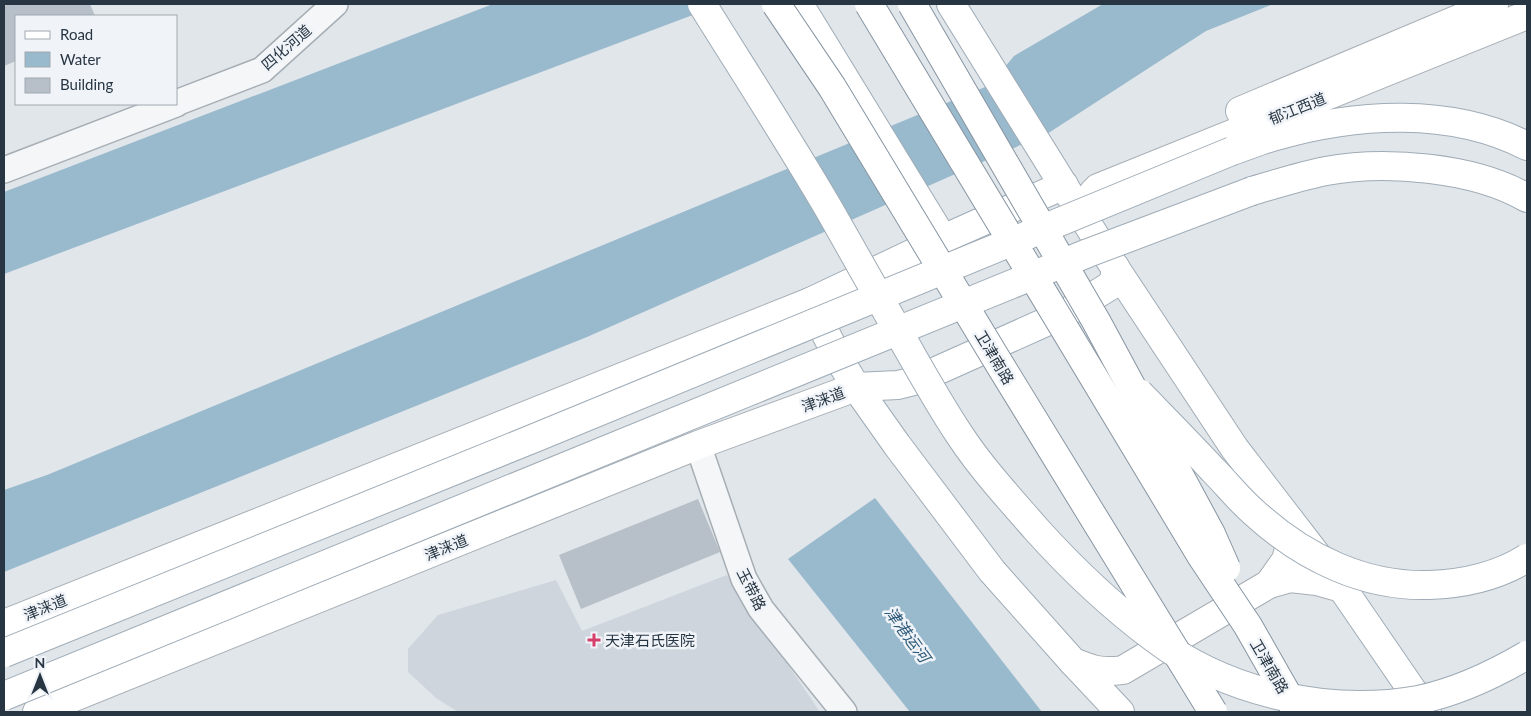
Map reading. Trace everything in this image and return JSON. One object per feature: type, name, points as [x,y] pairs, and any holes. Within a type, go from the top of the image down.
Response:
[{"type":"main road","points":[[702,4],[812,180],[935,396],[961,437],[989,476],[1062,558],[1155,639],[1180,656],[1235,683],[1269,694],[1321,705],[1378,705],[1419,700],[1472,684],[1527,655]]},
{"type":"main road","name":"卫津南路","points":[[776,4],[832,87],[1213,712]]},
{"type":"main road","points":[[799,4],[942,239]]},
{"type":"main road","name":"卫津南路","points":[[869,4],[1202,557],[1248,626],[1297,712]]},
{"type":"main road","points":[[912,4],[1060,258],[1211,534],[1248,626]]},
{"type":"main road","points":[[951,4],[1115,267],[1235,449],[1342,588],[1427,712]]},
{"type":"main road","name":"郁江西道","points":[[942,239],[1064,185],[1494,4]]},
{"type":"main road","name":"郁江西道","points":[[1085,218],[1090,195],[1098,188],[1527,14]]},
{"type":"main road","points":[[4,653],[555,430],[1232,151],[1276,136],[1354,121],[1395,118],[1424,119],[1476,126],[1498,133],[1527,146]]},
{"type":"main road","points":[[4,696],[1070,260],[1252,191],[1294,178],[1327,171],[1362,167],[1401,167],[1459,174],[1502,187],[1527,198]]},
{"type":"main road","name":"津涞道","points":[[4,624],[810,302],[942,239]]},
{"type":"main road","name":"津涞道","points":[[37,712],[698,445],[856,387],[898,385],[914,381],[1066,313],[1110,286],[1115,278],[1115,267]]},
{"type":"main road","points":[[810,302],[836,354],[856,387],[897,445],[992,571],[1120,712]]},
{"type":"main road","points":[[1129,383],[1256,515],[1277,533],[1297,546],[1341,569],[1390,583],[1414,586],[1440,585],[1492,575],[1527,558]]},
{"type":"main road","points":[[1269,584],[1286,560],[1290,545],[1290,521]]},
{"type":"main road","points":[[1073,662],[1093,670],[1107,672],[1123,670],[1269,584],[1290,578],[1317,581],[1342,588]]},
{"type":"main road","points":[[1120,712],[1116,700],[1117,686],[1123,670]]},
{"type":"street","name":"四化河道","points":[[178,103],[262,70],[335,4]]},
{"type":"street","name":"四化河道","points":[[4,170],[173,105]]},
{"type":"street","name":"玉带路","points":[[698,445],[744,579],[761,610],[844,712]]},
{"type":"shaded area","name":"天津石氏医院","points":[[727,575],[820,712],[458,712],[436,698],[408,672],[408,649],[438,615],[556,580],[582,631]]},
{"type":"water","points":[[493,4],[722,4],[4,274],[4,192]]},
{"type":"water","points":[[1103,4],[1273,4],[1206,31],[1050,132],[587,337],[4,572],[4,490],[47,475],[990,85],[1014,56]]},
{"type":"water","name":"津港运河","points":[[875,498],[1042,712],[910,712],[788,559]]},
{"type":"building","points":[[9,4],[90,4],[95,15],[15,15],[15,61],[4,66],[4,6]]},
{"type":"building","points":[[698,499],[720,552],[581,609],[559,555]]},
{"type":"place","name":"天津石氏医院","points":[[594,640]]}]
